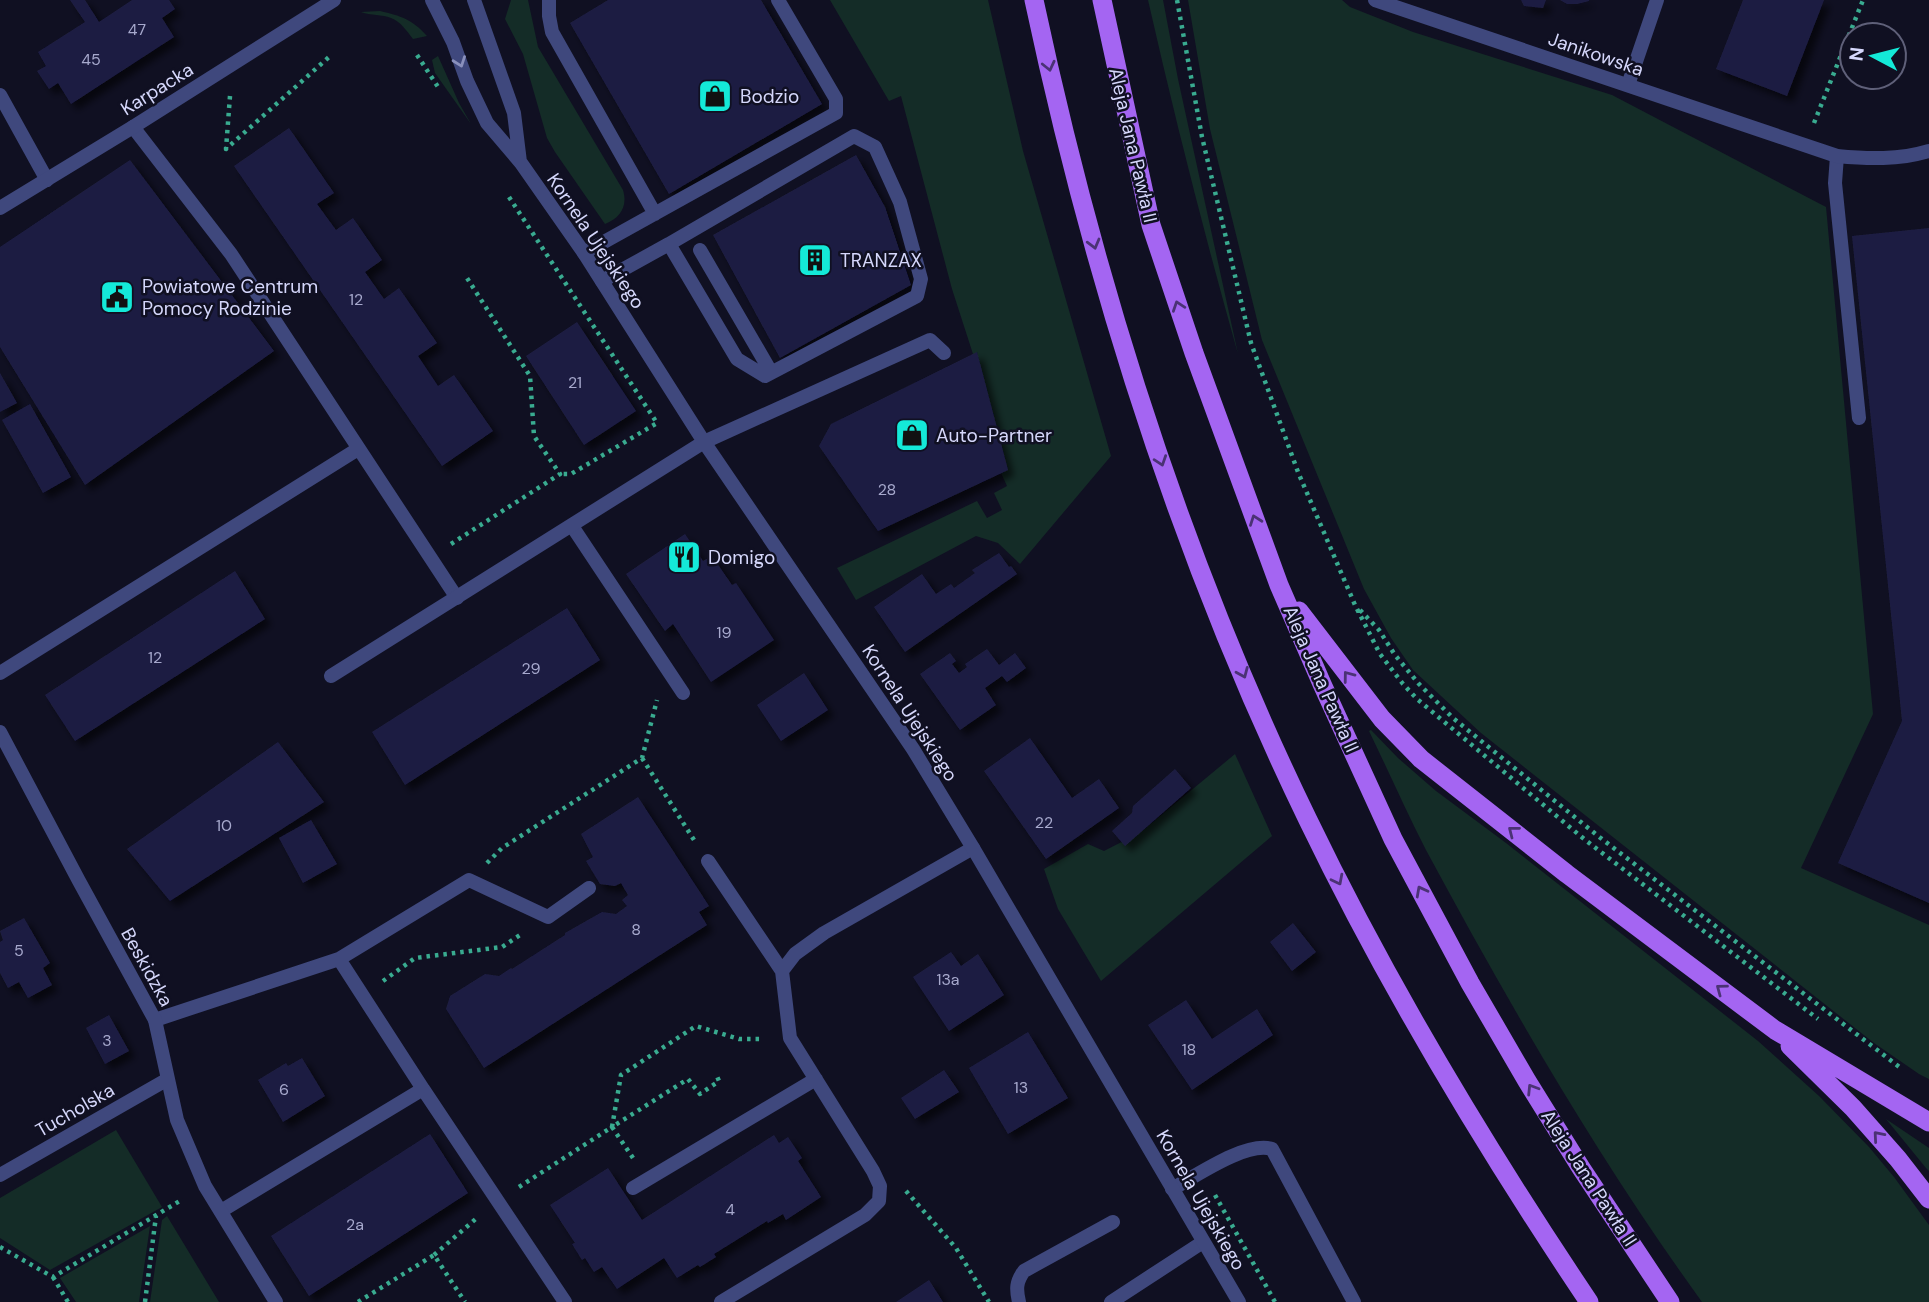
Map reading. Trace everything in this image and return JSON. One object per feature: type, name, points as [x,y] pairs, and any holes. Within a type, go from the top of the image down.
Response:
[{"type":"main road","points":[[1034,0],[1076,178],[1105,286],[1140,396],[1198,564],[1266,729],[1313,831],[1398,995],[1483,1140],[1589,1302]]},
{"type":"main road","name":"Aleja Jana Pawła II","points":[[1101,0],[1151,225],[1194,353],[1279,584],[1393,839],[1464,972],[1581,1168],[1670,1302]]},
{"type":"main road","points":[[1279,584],[1382,719],[1421,759],[1567,874],[1775,1030],[1929,1122]]},
{"type":"main road","points":[[1775,1030],[1853,1108],[1929,1199]]},
{"type":"street","name":"Karpacka","points":[[0,208],[334,0]]},
{"type":"street","name":"Kornela Ujejskiego","points":[[432,0],[487,123],[520,163],[584,253],[704,442],[912,749],[973,848],[1239,1302]]},
{"type":"street","name":"Kornela Ujejskiego","points":[[474,0],[514,113],[520,163]]},
{"type":"street","points":[[549,0],[551,33],[655,214]]},
{"type":"street","points":[[584,253],[836,113],[836,99],[778,0]]},
{"type":"street","name":"Janikowska","points":[[1376,0],[1837,156],[1892,158],[1929,151]]},
{"type":"street","points":[[1629,85],[1657,0]]},
{"type":"street","points":[[0,95],[47,180]]},
{"type":"street","points":[[133,127],[231,254],[457,598]]},
{"type":"street","points":[[602,281],[855,136],[875,147],[900,202],[921,279],[917,296],[765,376],[737,359],[669,244]]},
{"type":"street","points":[[1837,156],[1835,183],[1859,418]]},
{"type":"street","points":[[700,250],[771,372]]},
{"type":"street","points":[[331,677],[704,442],[930,340],[944,353]]},
{"type":"street","points":[[0,673],[358,449]]},
{"type":"street","points":[[572,526],[683,693]]},
{"type":"street","name":"Beskidzka","points":[[0,732],[155,1020],[177,1120],[205,1186],[276,1302]]},
{"type":"street","points":[[782,971],[794,954],[824,933],[973,848]]},
{"type":"street","points":[[708,861],[782,971],[790,1038],[880,1186],[879,1200],[865,1215],[722,1302]]},
{"type":"street","points":[[155,1020],[339,959],[469,880],[548,917],[589,888]]},
{"type":"street","points":[[339,959],[565,1302]]},
{"type":"street","name":"Tucholska","points":[[0,1175],[168,1079]]},
{"type":"street","points":[[633,1188],[816,1079]]},
{"type":"street","points":[[221,1211],[423,1089]]},
{"type":"street","points":[[1172,1189],[1234,1154],[1265,1147],[1272,1149],[1354,1302]]},
{"type":"street","points":[[1019,1302],[1017,1280],[1024,1272],[1114,1222]]},
{"type":"street","points":[[1111,1302],[1203,1242]]},
{"type":"path","points":[[1177,0],[1202,137],[1251,343],[1298,472],[1355,605],[1380,653],[1418,699],[1584,839],[1824,1024]]},
{"type":"path","points":[[1805,145],[1863,0]]},
{"type":"path","points":[[417,55],[440,90]]},
{"type":"path","points":[[231,85],[226,149],[329,57]]},
{"type":"path","points":[[430,558],[560,474],[571,474],[657,423],[504,189]]},
{"type":"path","points":[[467,278],[530,376],[534,436],[560,474]]},
{"type":"path","points":[[1355,605],[1378,630],[1419,684],[1472,733],[1598,836],[1907,1073]]},
{"type":"path","points":[[469,880],[502,848],[642,758],[657,699]]},
{"type":"path","points":[[642,758],[708,861]]},
{"type":"path","points":[[363,996],[415,958],[502,947],[548,917]]},
{"type":"path","points":[[647,1179],[612,1127],[621,1076],[696,1026],[739,1040],[790,1038]]},
{"type":"path","points":[[358,1302],[434,1255],[497,1200],[688,1079],[700,1094],[719,1081],[716,1074]]},
{"type":"path","points":[[873,1171],[902,1187],[919,1205],[956,1248],[989,1302]]},
{"type":"path","points":[[1202,1172],[1275,1302]]},
{"type":"path","points":[[52,1277],[205,1186]]},
{"type":"path","points":[[145,1302],[157,1215]]},
{"type":"path","points":[[0,1247],[52,1277],[68,1302]]},
{"type":"path","points":[[434,1255],[465,1302]]},
{"type":"green space","points":[[511,0],[528,0],[538,47],[623,190],[622,211],[615,219],[605,224],[547,138],[523,54],[505,19]]},
{"type":"green space","points":[[830,0],[988,0],[1023,151],[1111,456],[1020,564],[998,543],[976,536],[856,600],[837,568],[977,501],[987,518],[1002,510],[994,493],[1007,486],[1001,473],[1008,470],[977,353],[973,354],[952,289],[901,96],[889,101]]},
{"type":"green space","points":[[1148,0],[1163,0],[1238,354],[1191,178]]},
{"type":"green space","points":[[1188,0],[1342,0],[1350,7],[1413,32],[1612,95],[1826,207],[1873,714],[1801,868],[1929,925],[1929,1079],[1874,1043],[1481,733],[1413,670],[1391,638],[1364,589],[1262,340],[1210,129]]},
{"type":"green space","points":[[380,11],[406,19],[427,36],[413,39],[394,19],[361,12]]},
{"type":"green space","points":[[438,56],[471,124],[435,73],[432,60]]},
{"type":"green space","points":[[1369,731],[1436,791],[1758,1041],[1819,1096],[1869,1147],[1929,1225],[1929,1302],[1702,1302],[1627,1193],[1523,1024],[1426,850]]},
{"type":"green space","points":[[1235,754],[1272,836],[1101,981],[1058,909],[1044,869],[1088,844],[1104,851],[1141,832]]},
{"type":"green space","points":[[1886,1119],[1929,1148],[1929,1171],[1926,1168]]},
{"type":"green space","points":[[116,1130],[162,1207],[50,1270],[0,1238],[0,1198]]},
{"type":"green space","points":[[167,1216],[219,1302],[150,1302],[162,1220]]},
{"type":"green space","points":[[150,1226],[139,1302],[76,1302],[60,1278]]},
{"type":"building","points":[[70,0],[85,0],[99,22],[132,0],[169,0],[175,9],[162,18],[174,37],[71,104],[58,83],[49,89],[37,71],[46,66],[38,52],[85,22]]},
{"type":"building","name":"Bodzio","points":[[608,0],[761,0],[822,104],[669,194],[570,23]]},
{"type":"building","points":[[1521,0],[1546,0],[1543,8],[1524,6]]},
{"type":"building","points":[[1560,0],[1589,0],[1589,1],[1567,4]]},
{"type":"building","points":[[1743,0],[1824,0],[1787,96],[1716,69]]},
{"type":"building","points":[[289,128],[334,193],[317,204],[336,230],[353,218],[382,260],[365,272],[384,299],[399,288],[437,343],[418,356],[438,386],[454,375],[493,431],[442,466],[234,166]]},
{"type":"building","name":"TRANZAX","points":[[856,155],[885,207],[911,285],[780,358],[713,235]]},
{"type":"building","name":"Powiatowe Centrum Pomocy Rodzinie","points":[[130,160],[274,351],[85,485],[0,347],[0,247]]},
{"type":"building","points":[[1929,228],[1929,903],[1838,863],[1902,721],[1852,236]]},
{"type":"building","points":[[577,322],[636,411],[584,445],[526,356]]},
{"type":"building","name":"Auto-Partner","points":[[977,352],[1008,470],[878,531],[819,446],[831,424]]},
{"type":"building","points":[[0,373],[17,403],[0,412]]},
{"type":"building","points":[[30,404],[71,477],[43,493],[2,420]]},
{"type":"building","points":[[685,534],[703,561],[712,556],[732,585],[736,583],[774,640],[711,682],[673,624],[665,631],[626,574]]},
{"type":"building","points":[[999,553],[1017,574],[905,652],[874,607],[922,574],[936,594],[951,584],[954,588],[975,573],[972,570]]},
{"type":"building","points":[[235,571],[265,619],[75,741],[45,695]]},
{"type":"building","points":[[567,608],[600,660],[405,785],[372,732]]},
{"type":"building","points":[[987,649],[999,665],[1015,653],[1026,668],[1007,682],[1002,676],[985,688],[996,705],[960,730],[920,674],[950,653],[956,661],[952,664],[959,673],[967,667],[965,664]]},
{"type":"building","points":[[804,673],[828,710],[781,741],[757,705]]},
{"type":"building","points":[[1030,738],[1072,798],[1099,779],[1119,808],[1046,859],[984,771]]},
{"type":"building","points":[[278,742],[324,802],[170,901],[127,849]]},
{"type":"building","points":[[1175,769],[1191,788],[1125,846],[1112,831],[1132,813],[1133,806]]},
{"type":"building","points":[[638,797],[709,906],[699,912],[707,925],[484,1068],[446,1009],[450,996],[485,974],[499,976],[512,969],[602,912],[616,914],[627,906],[622,900],[628,895],[621,883],[615,886],[600,884],[586,861],[593,857],[581,834]]},
{"type":"building","points":[[311,820],[337,864],[303,883],[279,838]]},
{"type":"building","points":[[24,918],[50,963],[43,968],[52,985],[28,998],[19,982],[8,988],[0,973],[0,942],[3,940],[0,931]]},
{"type":"building","points":[[1293,923],[1316,952],[1292,971],[1270,942]]},
{"type":"building","points":[[951,952],[961,966],[978,954],[1004,995],[949,1031],[913,977]]},
{"type":"building","points":[[1186,1000],[1212,1039],[1257,1009],[1273,1035],[1192,1090],[1148,1025]]},
{"type":"building","points":[[109,1015],[129,1051],[105,1064],[86,1028]]},
{"type":"building","points":[[1028,1032],[1068,1098],[1008,1134],[969,1068]]},
{"type":"building","points":[[302,1058],[325,1096],[283,1122],[258,1080],[286,1063],[288,1066]]},
{"type":"building","points":[[944,1070],[959,1092],[915,1119],[901,1098]]},
{"type":"building","points":[[430,1134],[468,1193],[309,1296],[271,1236]]},
{"type":"building","points":[[774,1135],[779,1143],[788,1137],[802,1158],[798,1161],[821,1197],[786,1220],[783,1214],[768,1223],[767,1221],[714,1254],[716,1257],[677,1278],[664,1258],[617,1289],[602,1267],[594,1272],[585,1258],[582,1260],[572,1244],[575,1243],[550,1205],[608,1168],[642,1220]]},
{"type":"building","points":[[929,1280],[943,1302],[896,1302]]},
{"type":"place","name":"Bodzio","points":[[715,96]]},
{"type":"place","name":"TRANZAX","points":[[815,260]]},
{"type":"place","name":"Powiatowe Centrum Pomocy Rodzinie","points":[[117,297]]},
{"type":"place","name":"Auto-Partner","points":[[912,435]]},
{"type":"place","name":"Domigo","points":[[684,557]]}]
